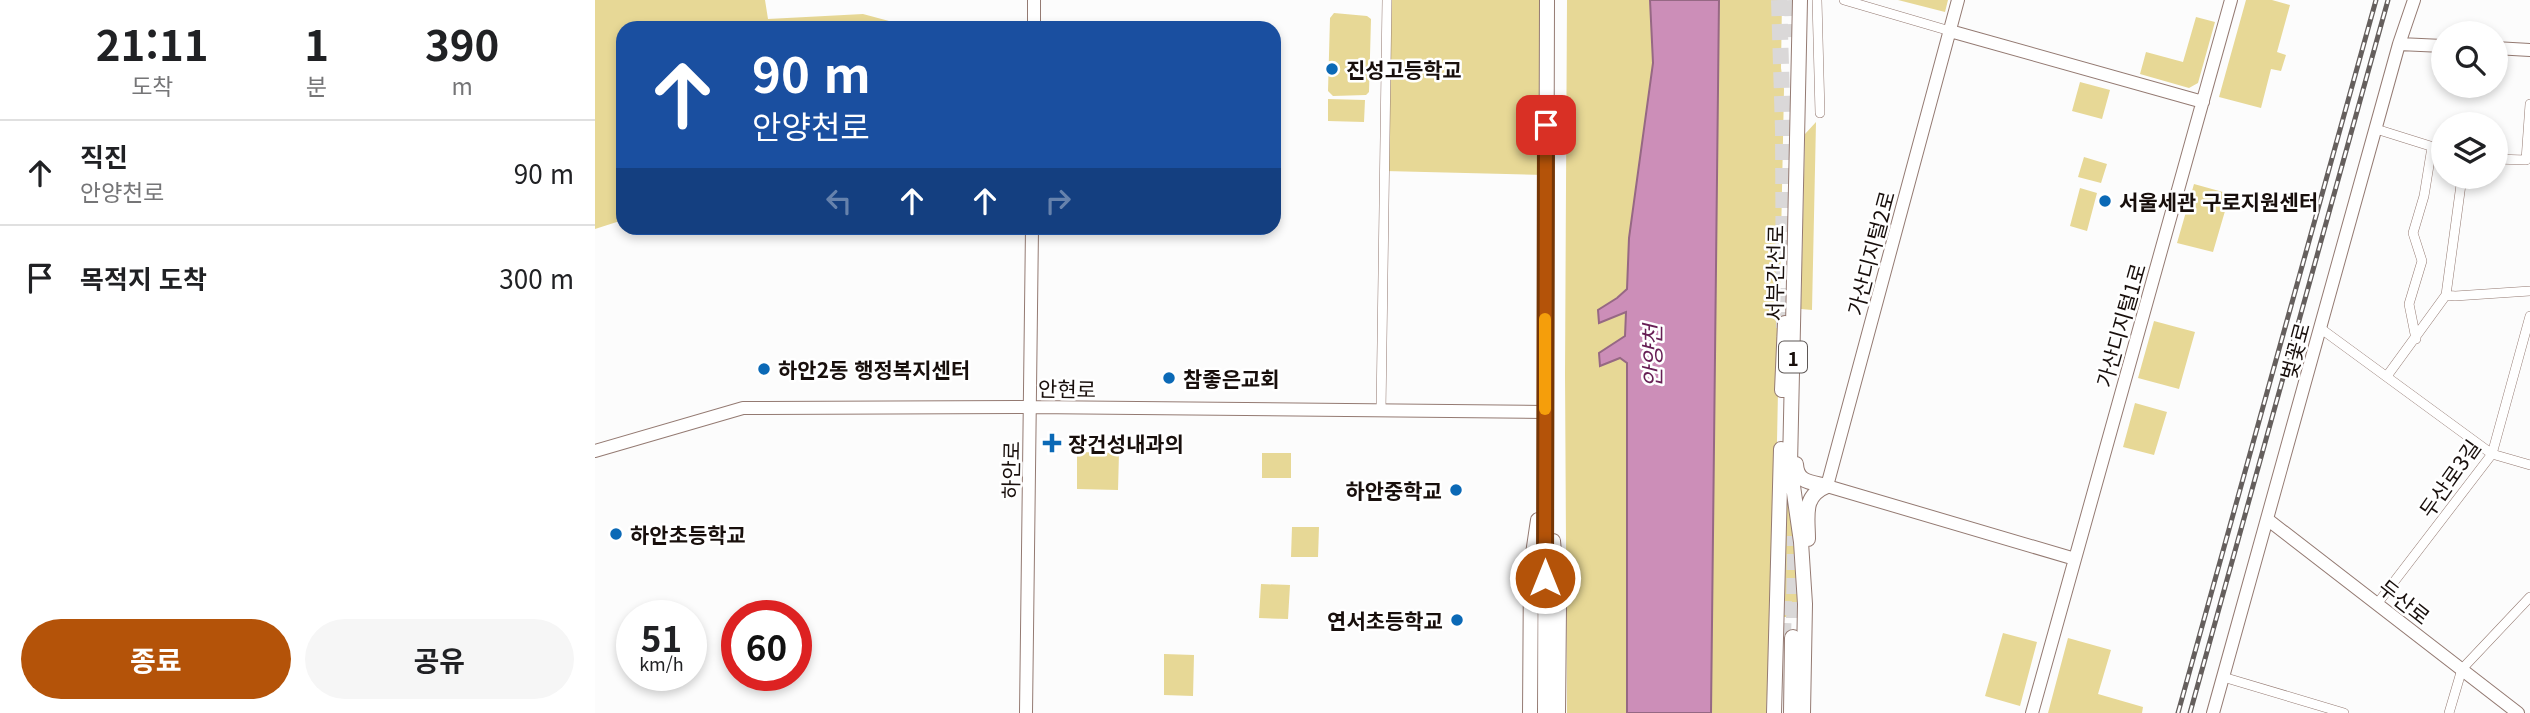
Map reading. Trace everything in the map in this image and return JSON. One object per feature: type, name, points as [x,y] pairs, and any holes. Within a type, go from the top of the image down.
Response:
[{"type":"highway","points":[[1782,713],[1788,639],[1792,713]]},
{"type":"main road","points":[[1545,713],[1547,0]]},
{"type":"main road","name":"서부간선로","points":[[1771,713],[1786,317],[1791,0]]},
{"type":"main road","name":"서부간선로","points":[[1800,0],[1790,465],[1801,542],[1805,604],[1803,713]]},
{"type":"main road","points":[[1793,361],[1796,394],[1796,472],[1802,480],[1827,486]]},
{"type":"main road","points":[[1530,713],[1531,568],[1545,470]]},
{"type":"main road","points":[[1545,470],[1559,607],[1558,713]]},
{"type":"main road","points":[[1805,604],[1808,502],[1812,494],[1827,486]]},
{"type":"street","points":[[1034,0],[1034,21]]},
{"type":"street","points":[[1381,411],[1387,0]]},
{"type":"street","points":[[1817,0],[1820,113]]},
{"type":"street","points":[[1844,0],[2203,102]]},
{"type":"street","name":"가산디지털2로","points":[[1827,486],[1958,0]]},
{"type":"street","name":"가산디지털1로","points":[[2032,713],[2231,0]]},
{"type":"street","name":"벚꽃로","points":[[2213,713],[2399,44],[2414,0]]},
{"type":"street","points":[[2399,44],[2431,45]]},
{"type":"street","points":[[2508,49],[2530,50]]},
{"type":"street","points":[[2508,159],[2526,160],[2530,104]]},
{"type":"street","points":[[2376,129],[2431,146]]},
{"type":"street","points":[[2416,339],[2409,304],[2423,261],[2413,233],[2424,196],[2431,152]]},
{"type":"street","points":[[2388,376],[2446,295],[2460,189]]},
{"type":"street","name":"하안로","points":[[1026,713],[1032,235]]},
{"type":"street","points":[[2446,295],[2530,291]]},
{"type":"street","name":"두산로3길","points":[[2377,604],[2492,454],[2526,349],[2530,316]]},
{"type":"street","points":[[2320,328],[2492,454],[2530,465]]},
{"type":"street","name":"안현로","points":[[595,451],[743,408],[1030,407],[1545,412]]},
{"type":"street","points":[[1827,486],[2075,559]]},
{"type":"street","name":"두산로","points":[[2267,519],[2518,713]]},
{"type":"street","points":[[2449,713],[2462,669],[2530,597]]},
{"type":"street","points":[[2521,607],[2530,614]]},
{"type":"street","points":[[2223,677],[2344,713]]},
{"type":"shaded area","points":[[595,0],[765,0],[768,19],[863,14],[889,21],[616,21],[616,222],[595,229]]},
{"type":"shaded area","points":[[1387,0],[1547,0],[1545,175],[1385,171]]},
{"type":"shaded area","points":[[1567,0],[1782,0],[1781,68],[1784,89],[1775,542],[1766,713],[1567,713]]},
{"type":"shaded area","points":[[1898,0],[1948,0],[1945,12]]},
{"type":"shaded area","points":[[2246,0],[2272,0],[2290,5],[2277,52],[2286,55],[2281,71],[2271,69],[2261,108],[2219,97]]},
{"type":"shaded area","points":[[1334,13],[1367,16],[1371,19],[1369,92],[1366,95],[1333,96],[1328,91],[1330,18]]},
{"type":"shaded area","points":[[2196,17],[2215,22],[2198,83],[2189,88],[2140,74],[2146,52],[2183,62]]},
{"type":"shaded area","points":[[2080,82],[2110,90],[2102,119],[2072,111]]},
{"type":"shaded area","points":[[1328,99],[1365,100],[1364,122],[1328,121]]},
{"type":"shaded area","points":[[1816,122],[1812,310],[1801,309],[1805,134]]},
{"type":"shaded area","points":[[2084,157],[2107,164],[2101,183],[2078,177]]},
{"type":"shaded area","points":[[2194,184],[2230,194],[2213,252],[2177,243]]},
{"type":"shaded area","points":[[2080,188],[2097,193],[2087,231],[2070,226]]},
{"type":"shaded area","points":[[2154,321],[2195,332],[2179,389],[2138,378]]},
{"type":"shaded area","points":[[2135,403],[2167,412],[2154,455],[2123,447]]},
{"type":"shaded area","points":[[1077,452],[1119,453],[1118,490],[1077,489]]},
{"type":"shaded area","points":[[1262,453],[1291,453],[1291,478],[1262,478]]},
{"type":"shaded area","points":[[1789,491],[1801,617],[1780,617]]},
{"type":"shaded area","points":[[1292,527],[1319,527],[1318,557],[1291,557]]},
{"type":"shaded area","points":[[1261,584],[1290,585],[1288,619],[1259,618]]},
{"type":"shaded area","points":[[2003,633],[2037,642],[2020,706],[1985,696]]},
{"type":"shaded area","points":[[2068,638],[2111,650],[2098,694],[2143,707],[2142,713],[2048,713]]},
{"type":"shaded area","points":[[1164,654],[1194,655],[1193,696],[1164,695]]},
{"type":"water","name":"안양천","points":[[1650,0],[1719,0],[1711,713],[1627,713],[1627,363],[1620,358],[1600,366],[1599,353],[1625,336],[1626,312],[1599,323],[1598,310],[1627,289],[1629,238],[1653,63]]},
{"type":"tunnel","points":[[1779,0],[1784,337]]},
{"type":"tunnel","points":[[1792,0],[1793,37]]},
{"type":"tunnel","points":[[1794,618],[1795,536]]},
{"type":"tunnel","points":[[1783,639],[1784,601]]},
{"type":"railway","points":[[2178,713],[2376,0]]},
{"type":"railway","points":[[2190,713],[2388,0]]},
{"type":"slow traffic","points":[[1545,319],[1545,409]]},
{"type":"place","name":"진성고등학교","points":[[1332,69]]},
{"type":"place","name":"서울세관 구로지원센터","points":[[2105,201]]},
{"type":"place","name":"하안2동 행정복지센터","points":[[764,369]]},
{"type":"place","name":"참좋은교회","points":[[1169,378]]},
{"type":"place","name":"장건성내과의","points":[[1052,443]]},
{"type":"place","name":"하안중학교","points":[[1456,490]]},
{"type":"place","name":"하안초등학교","points":[[616,534]]},
{"type":"place","name":"연서초등학교","points":[[1457,620]]},
{"type":"route","points":[[1545,578],[1546,125]]}]
